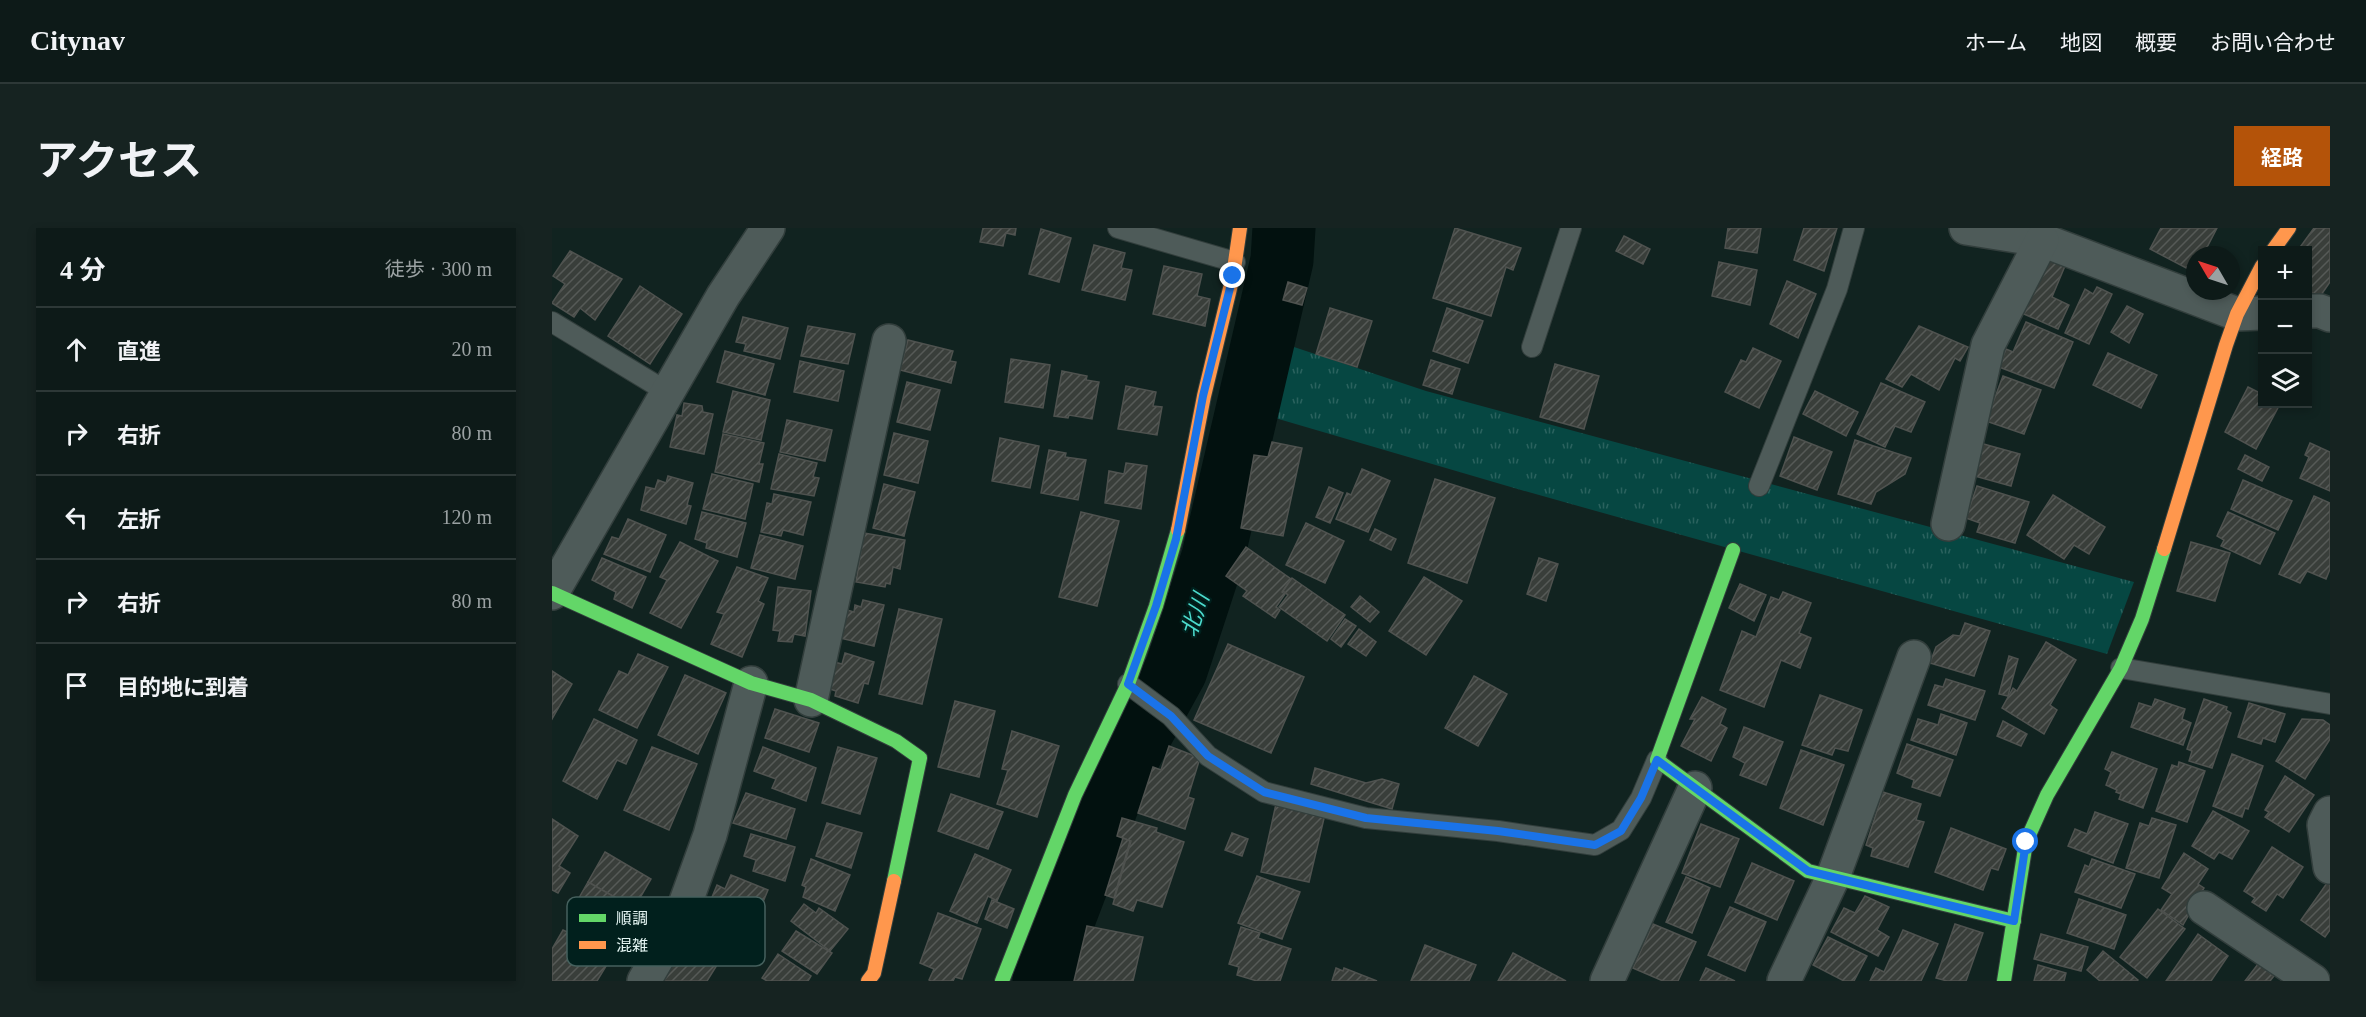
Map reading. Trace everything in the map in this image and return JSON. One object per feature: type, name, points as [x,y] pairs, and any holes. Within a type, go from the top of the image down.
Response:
[{"type":"street","points":[[768,228],[723,296],[552,593],[751,683],[811,700],[896,741],[920,758],[878,978]]},
{"type":"street","points":[[1002,981],[1075,795],[1131,686],[1176,539],[1203,396],[1235,262],[1240,228]]},
{"type":"street","points":[[1966,228],[2042,240],[2250,314]]},
{"type":"street","points":[[2276,246],[2289,228]]},
{"type":"street","points":[[1948,524],[1988,345],[2042,240]]},
{"type":"street","points":[[2004,981],[2026,842],[2047,795],[2121,668],[2142,619],[2250,314],[2258,282]]},
{"type":"street","points":[[2312,311],[2330,315]]},
{"type":"street","points":[[811,700],[889,342]]},
{"type":"street","points":[[1733,550],[1657,760],[1808,871],[2014,921]]},
{"type":"street","points":[[1784,981],[1833,877],[1914,657]]},
{"type":"street","points":[[689,897],[711,835],[751,683]]},
{"type":"street","points":[[1607,981],[1695,788]]},
{"type":"street","points":[[2330,813],[2324,825],[2330,867]]},
{"type":"street","points":[[2204,908],[2313,981]]},
{"type":"street","points":[[644,981],[653,966]]},
{"type":"lane","points":[[1118,228],[1235,262]]},
{"type":"lane","points":[[1532,346],[1571,228]]},
{"type":"lane","points":[[1759,486],[1837,289],[1854,228]]},
{"type":"lane","points":[[552,322],[669,393]]},
{"type":"lane","points":[[2121,668],[2330,704]]},
{"type":"lane","points":[[1131,686],[1171,716],[1208,756],[1264,792],[1366,818],[1498,831],[1595,845],[1621,831],[1641,798],[1657,760]]},
{"type":"green space","points":[[1291,346],[1426,391],[2134,582],[2107,654],[1521,490],[1268,416]]},
{"type":"building","points":[[983,228],[1016,228],[1015,235],[1006,233],[1003,246],[980,242]]},
{"type":"building","points":[[1455,228],[1521,248],[1513,270],[1506,267],[1491,316],[1433,298]]},
{"type":"building","points":[[1728,228],[1761,228],[1757,253],[1725,248]]},
{"type":"building","points":[[1804,228],[1837,228],[1824,271],[1794,260]]},
{"type":"building","points":[[2161,228],[2217,228],[2208,246],[2186,246],[2186,268],[2150,249]]},
{"type":"building","points":[[2314,228],[2330,228],[2330,282],[2319,298],[2312,293],[2312,246],[2301,246]]},
{"type":"building","points":[[1041,229],[1071,238],[1059,282],[1029,274]]},
{"type":"building","points":[[1624,236],[1650,249],[1643,264],[1616,251]]},
{"type":"building","points":[[1094,245],[1125,253],[1121,268],[1132,270],[1125,300],[1082,290]]},
{"type":"building","points":[[570,251],[622,279],[595,320],[580,308],[574,317],[552,303],[565,284],[553,276]]},
{"type":"building","points":[[2047,259],[2065,266],[2052,297],[2069,305],[2058,329],[2024,314]]},
{"type":"building","points":[[1719,262],[1757,270],[1750,305],[1712,296]]},
{"type":"building","points":[[1164,266],[1202,274],[1197,296],[1210,299],[1205,326],[1153,314]]},
{"type":"building","points":[[1787,281],[1816,294],[1798,338],[1770,324]]},
{"type":"building","points":[[1288,282],[1307,288],[1302,305],[1283,300]]},
{"type":"building","points":[[640,286],[682,314],[650,364],[608,336]]},
{"type":"building","points":[[2097,287],[2112,294],[2089,344],[2065,333],[2085,289],[2093,294]]},
{"type":"building","points":[[2127,306],[2143,314],[2129,343],[2111,332]]},
{"type":"building","points":[[1330,308],[1372,321],[1357,367],[1316,354]]},
{"type":"building","points":[[1447,308],[1483,321],[1468,363],[1433,351]]},
{"type":"building","points":[[743,317],[788,328],[780,359],[744,351],[746,344],[736,342]]},
{"type":"building","points":[[2026,322],[2073,342],[2054,388],[1999,367],[2006,349],[2013,352]]},
{"type":"building","points":[[808,326],[855,334],[848,364],[801,356]]},
{"type":"building","points":[[1919,326],[1968,347],[1960,361],[1955,358],[1939,390],[1911,374],[1902,387],[1886,379]]},
{"type":"building","points":[[908,340],[953,351],[950,361],[956,362],[951,383],[900,370]]},
{"type":"building","points":[[1753,348],[1781,361],[1759,408],[1725,392],[1741,360],[1746,362]]},
{"type":"building","points":[[725,351],[774,364],[765,395],[717,382]]},
{"type":"building","points":[[2108,353],[2157,375],[2141,408],[2093,385]]},
{"type":"building","points":[[1011,359],[1050,365],[1043,408],[1005,402]]},
{"type":"building","points":[[1431,360],[1460,369],[1452,394],[1423,385]]},
{"type":"building","points":[[800,361],[844,371],[838,401],[794,392]]},
{"type":"building","points":[[1555,364],[1599,376],[1584,429],[1540,417]]},
{"type":"building","points":[[1062,371],[1087,376],[1086,380],[1099,382],[1092,419],[1069,415],[1068,418],[1054,416]]},
{"type":"building","points":[[2003,376],[2041,390],[2024,434],[1986,421]]},
{"type":"building","points":[[907,382],[940,390],[930,430],[897,422]]},
{"type":"building","points":[[1881,383],[1925,402],[1911,432],[1895,426],[1885,447],[1857,434]]},
{"type":"building","points":[[1126,386],[1156,392],[1153,406],[1162,407],[1157,435],[1118,429]]},
{"type":"building","points":[[2248,387],[2258,392],[2258,408],[2278,408],[2256,449],[2225,432]]},
{"type":"building","points":[[733,391],[770,400],[761,440],[723,432]]},
{"type":"building","points":[[1815,391],[1858,412],[1846,436],[1803,414]]},
{"type":"building","points":[[684,403],[702,406],[703,412],[713,414],[704,454],[670,447],[677,415],[682,416]]},
{"type":"building","points":[[787,420],[832,430],[825,461],[780,452]]},
{"type":"building","points":[[894,433],[928,441],[918,483],[884,475]]},
{"type":"building","points":[[723,434],[764,443],[759,464],[763,464],[759,482],[715,472]]},
{"type":"building","points":[[1794,437],[1832,452],[1817,490],[1780,476]]},
{"type":"building","points":[[1000,438],[1039,446],[1030,488],[992,481]]},
{"type":"building","points":[[1855,440],[1911,458],[1905,474],[1876,492],[1871,504],[1838,494]]},
{"type":"building","points":[[1272,442],[1302,448],[1283,536],[1241,528],[1254,455],[1268,457]]},
{"type":"building","points":[[1980,443],[2020,454],[2011,486],[1971,475]]},
{"type":"building","points":[[2310,443],[2330,452],[2330,491],[2300,478],[2309,457],[2305,455]]},
{"type":"building","points":[[1049,450],[1066,453],[1065,457],[1086,460],[1078,500],[1041,493]]},
{"type":"building","points":[[779,454],[817,463],[813,477],[819,478],[814,496],[771,489]]},
{"type":"building","points":[[2245,455],[2269,467],[2262,481],[2238,469]]},
{"type":"building","points":[[1126,463],[1147,466],[1141,509],[1105,503],[1109,471],[1124,474]]},
{"type":"building","points":[[1362,469],[1390,481],[1368,532],[1336,519],[1347,493],[1351,495]]},
{"type":"building","points":[[712,474],[753,484],[745,519],[703,509]]},
{"type":"building","points":[[668,476],[693,483],[687,505],[691,506],[686,524],[641,510],[646,487],[655,489],[658,480],[666,483]]},
{"type":"building","points":[[1435,479],[1495,498],[1467,583],[1408,563]]},
{"type":"building","points":[[2243,480],[2292,501],[2278,530],[2231,509]]},
{"type":"building","points":[[884,484],[915,492],[904,536],[873,528]]},
{"type":"building","points":[[1977,486],[2029,502],[2015,543],[1977,532],[1980,523],[1966,518]]},
{"type":"building","points":[[1329,487],[1343,493],[1330,523],[1316,517]]},
{"type":"building","points":[[774,494],[811,502],[803,535],[783,530],[781,536],[761,532],[767,503],[772,504]]},
{"type":"building","points":[[2053,495],[2105,527],[2089,554],[2074,545],[2064,559],[2027,535]]},
{"type":"building","points":[[2314,496],[2330,503],[2330,569],[2326,579],[2307,571],[2300,583],[2279,574]]},
{"type":"building","points":[[702,512],[746,523],[737,557],[706,548],[707,543],[695,539]]},
{"type":"building","points":[[1081,512],[1119,521],[1097,606],[1059,597]]},
{"type":"building","points":[[2228,512],[2275,533],[2260,564],[2221,546],[2224,540],[2217,536]]},
{"type":"building","points":[[628,519],[666,535],[650,572],[604,554],[612,537],[619,539]]},
{"type":"building","points":[[1306,523],[1344,541],[1325,583],[1286,565]]},
{"type":"building","points":[[1375,529],[1396,539],[1391,550],[1370,540]]},
{"type":"building","points":[[864,533],[905,540],[900,569],[893,567],[890,584],[886,583],[885,587],[856,582]]},
{"type":"building","points":[[760,535],[803,546],[795,579],[751,568]]},
{"type":"building","points":[[680,542],[718,561],[681,628],[650,613],[667,580],[660,577]]},
{"type":"building","points":[[2191,542],[2230,553],[2215,601],[2177,591]]},
{"type":"building","points":[[1246,547],[1291,579],[1282,592],[1285,594],[1276,607],[1280,610],[1275,618],[1243,596],[1247,591],[1226,576]]},
{"type":"building","points":[[602,558],[646,577],[632,608],[614,599],[616,592],[592,580]]},
{"type":"building","points":[[1539,558],[1558,564],[1546,601],[1527,594]]},
{"type":"building","points":[[737,567],[768,578],[758,601],[764,604],[742,657],[711,644],[724,614],[717,612]]},
{"type":"building","points":[[1424,577],[1462,601],[1426,655],[1389,631]]},
{"type":"building","points":[[1292,578],[1345,615],[1327,641],[1279,607],[1288,595],[1283,591]]},
{"type":"building","points":[[1740,584],[1766,595],[1754,621],[1729,608]]},
{"type":"building","points":[[778,587],[811,591],[805,636],[794,634],[792,642],[778,641],[780,631],[773,630]]},
{"type":"building","points":[[1783,592],[1811,603],[1799,633],[1811,638],[1800,668],[1781,660],[1764,707],[1720,690],[1742,631],[1756,637],[1771,597],[1779,600]]},
{"type":"building","points":[[1360,596],[1379,612],[1370,622],[1351,607]]},
{"type":"building","points":[[863,600],[884,605],[874,646],[840,638],[847,610],[854,612],[855,605],[861,607]]},
{"type":"building","points":[[899,609],[942,619],[922,704],[879,694]]},
{"type":"building","points":[[1345,619],[1356,626],[1341,647],[1331,639]]},
{"type":"building","points":[[1965,623],[1990,631],[1974,676],[1930,663],[1936,647],[1953,635],[1960,636]]},
{"type":"building","points":[[1359,629],[1376,642],[1366,656],[1348,644]]},
{"type":"building","points":[[2046,642],[2076,660],[2050,705],[2057,710],[2044,734],[2002,708],[2013,688],[2017,691]]},
{"type":"building","points":[[1228,644],[1304,677],[1271,753],[1194,720]]},
{"type":"building","points":[[845,653],[874,662],[868,684],[864,683],[858,703],[835,696],[836,691],[827,688],[834,662],[842,664]]},
{"type":"building","points":[[638,654],[668,667],[637,728],[599,710],[619,671],[628,675]]},
{"type":"building","points":[[2009,656],[2018,659],[2008,696],[1999,694]]},
{"type":"building","points":[[552,671],[572,684],[552,719]]},
{"type":"building","points":[[685,675],[726,693],[698,754],[658,735]]},
{"type":"building","points":[[1474,676],[1507,694],[1478,746],[1445,728]]},
{"type":"building","points":[[1946,679],[1985,691],[1975,720],[1928,705],[1935,685],[1943,687]]},
{"type":"building","points":[[1820,695],[1862,710],[1848,751],[1835,748],[1832,755],[1802,745]]},
{"type":"building","points":[[1702,697],[1726,709],[1720,724],[1727,728],[1711,761],[1681,746],[1695,719],[1690,719]]},
{"type":"building","points":[[2155,699],[2185,709],[2182,719],[2191,723],[2183,745],[2131,727],[2139,703],[2152,707]]},
{"type":"building","points":[[2204,699],[2227,707],[2226,710],[2231,713],[2212,768],[2189,761],[2192,751],[2187,749]]},
{"type":"building","points":[[955,701],[995,711],[979,777],[938,767]]},
{"type":"building","points":[[2249,703],[2285,714],[2275,742],[2263,738],[2261,744],[2238,737]]},
{"type":"building","points":[[775,709],[819,723],[809,752],[765,738]]},
{"type":"building","points":[[1941,714],[1967,723],[1956,755],[1911,740],[1918,719],[1938,725]]},
{"type":"building","points":[[594,719],[637,740],[626,764],[617,760],[597,799],[563,781]]},
{"type":"building","points":[[2302,719],[2323,720],[2330,725],[2330,739],[2305,779],[2276,761]]},
{"type":"building","points":[[2003,721],[2027,734],[2021,746],[1997,736]]},
{"type":"building","points":[[1744,727],[1783,742],[1766,785],[1740,775],[1745,763],[1733,757]]},
{"type":"building","points":[[1012,731],[1059,746],[1037,817],[997,804],[1008,770],[1002,769]]},
{"type":"building","points":[[1907,744],[1953,760],[1940,796],[1912,787],[1914,780],[1897,773]]},
{"type":"building","points":[[1169,746],[1200,758],[1188,797],[1194,799],[1185,829],[1138,813],[1153,767],[1161,770]]},
{"type":"building","points":[[652,747],[697,764],[669,830],[624,810]]},
{"type":"building","points":[[763,747],[816,768],[806,801],[772,788],[776,779],[754,771]]},
{"type":"building","points":[[838,747],[877,758],[860,814],[822,803]]},
{"type":"building","points":[[1801,750],[1844,765],[1823,825],[1780,808]]},
{"type":"building","points":[[2112,752],[2157,769],[2143,808],[2119,799],[2121,794],[2106,785],[2111,772],[2105,769]]},
{"type":"building","points":[[2232,754],[2263,766],[2248,809],[2245,808],[2242,817],[2213,806]]},
{"type":"building","points":[[2179,762],[2205,771],[2187,822],[2156,811],[2172,765],[2178,767]]},
{"type":"building","points":[[1315,768],[1366,783],[1382,779],[1399,784],[1392,809],[1311,784]]},
{"type":"building","points":[[2285,776],[2314,795],[2289,832],[2265,817],[2269,812],[2265,810]]},
{"type":"building","points":[[1883,792],[1921,804],[1916,820],[1924,822],[1908,867],[1871,856],[1873,848],[1866,845]]},
{"type":"building","points":[[746,793],[795,809],[786,839],[733,823]]},
{"type":"building","points":[[951,794],[1003,812],[988,849],[938,831]]},
{"type":"building","points":[[1276,804],[1325,814],[1309,882],[1261,872]]},
{"type":"building","points":[[2213,811],[2249,831],[2232,859],[2219,852],[2214,859],[2192,846]]},
{"type":"building","points":[[2095,812],[2128,824],[2113,863],[2068,846],[2075,829],[2087,834]]},
{"type":"building","points":[[1122,818],[1157,828],[1156,832],[1184,842],[1162,907],[1137,900],[1133,911],[1113,904],[1131,841],[1117,836]]},
{"type":"building","points":[[2152,818],[2176,825],[2159,878],[2126,868],[2140,823],[2149,826]]},
{"type":"building","points":[[552,819],[578,836],[559,866],[570,873],[558,893],[552,890]]},
{"type":"building","points":[[827,823],[862,833],[851,868],[816,856]]},
{"type":"building","points":[[1701,824],[1739,839],[1720,887],[1682,873]]},
{"type":"building","points":[[1951,828],[2006,849],[1998,870],[1991,868],[1983,890],[1935,872]]},
{"type":"building","points":[[1232,833],[1248,839],[1242,856],[1225,850]]},
{"type":"building","points":[[751,834],[795,847],[785,881],[753,871],[756,860],[744,856]]},
{"type":"building","points":[[1123,838],[1130,841],[1114,898],[1105,895]]},
{"type":"building","points":[[2272,847],[2303,867],[2283,898],[2277,894],[2266,911],[2252,902],[2255,898],[2244,891]]},
{"type":"building","points":[[605,852],[651,879],[640,897],[615,897],[588,882]]},
{"type":"building","points":[[2184,853],[2208,869],[2198,884],[2204,888],[2183,925],[2161,910],[2172,894],[2162,888]]},
{"type":"building","points":[[975,854],[1011,870],[997,901],[988,896],[977,923],[950,911]]},
{"type":"building","points":[[811,859],[850,875],[835,911],[803,897],[806,887],[802,885]]},
{"type":"building","points":[[2092,859],[2135,874],[2121,908],[2075,892],[2085,865],[2089,867]]},
{"type":"building","points":[[1752,863],[1794,881],[1777,920],[1735,902]]},
{"type":"building","points":[[731,875],[768,890],[765,897],[712,897],[717,885],[725,889]]},
{"type":"building","points":[[1257,876],[1300,892],[1282,939],[1238,923]]},
{"type":"building","points":[[1686,877],[1710,888],[1692,933],[1666,922]]},
{"type":"building","points":[[588,882],[615,897],[580,897]]},
{"type":"building","points":[[2327,883],[2330,885],[2330,930],[2325,937],[2301,920]]},
{"type":"building","points":[[1865,896],[1889,907],[1877,930],[1889,937],[1878,956],[1831,932],[1844,908],[1855,913]]},
{"type":"building","points":[[2079,899],[2126,915],[2114,949],[2067,933]]},
{"type":"building","points":[[992,900],[1014,909],[1007,928],[985,919]]},
{"type":"building","points":[[804,904],[816,913],[819,908],[848,929],[830,951],[791,921]]},
{"type":"building","points":[[1730,907],[1766,922],[1745,971],[1708,955]]},
{"type":"building","points":[[2158,909],[2185,929],[2147,978],[2120,957]]},
{"type":"building","points":[[938,913],[981,929],[962,979],[955,977],[953,981],[931,981],[929,980],[934,969],[920,963]]},
{"type":"building","points":[[1653,924],[1696,942],[1678,981],[1663,981],[1633,968]]},
{"type":"building","points":[[1955,924],[1983,933],[1966,981],[1947,981],[1936,978]]},
{"type":"building","points":[[1087,926],[1143,937],[1133,981],[1074,981]]},
{"type":"building","points":[[1241,927],[1260,933],[1258,938],[1291,949],[1280,981],[1257,981],[1237,975],[1239,967],[1229,964]]},
{"type":"building","points":[[563,930],[567,932],[567,966],[606,966],[597,981],[552,981],[552,949]]},
{"type":"building","points":[[1903,930],[1938,944],[1921,981],[1870,981],[1876,968],[1884,972]]},
{"type":"building","points":[[796,931],[832,953],[817,974],[782,951]]},
{"type":"building","points":[[2041,934],[2088,947],[2081,971],[2034,959]]},
{"type":"building","points":[[2198,934],[2228,956],[2211,981],[2166,981]]},
{"type":"building","points":[[1828,937],[1867,956],[1854,981],[1844,981],[1813,965]]},
{"type":"building","points":[[1425,945],[1476,965],[1469,981],[1411,981]]},
{"type":"building","points":[[2103,951],[2138,980],[2100,981],[2087,970]]},
{"type":"building","points":[[1513,953],[1566,981],[1498,981]]},
{"type":"building","points":[[778,954],[811,976],[808,981],[767,981],[762,978]]},
{"type":"building","points":[[2258,964],[2274,976],[2270,981],[2245,981]]},
{"type":"building","points":[[2038,965],[2066,973],[2064,981],[2034,981]]},
{"type":"building","points":[[671,966],[716,966],[707,981],[661,981]]},
{"type":"building","points":[[1336,968],[1343,971],[1344,968],[1377,981],[1332,981]]},
{"type":"building","points":[[1706,968],[1735,981],[1700,981]]},
{"type":"waterway","name":"北川","points":[[1044,981],[1047,963],[1119,774],[1176,670],[1213,557],[1282,260],[1284,228]]},
{"type":"traffic: fast","points":[[1002,981],[1075,795],[1128,684],[1156,606],[1178,530]]},
{"type":"traffic: fast","points":[[2004,981],[2026,842],[2047,795],[2121,668],[2142,619],[2164,549]]},
{"type":"traffic: fast","points":[[1733,550],[1657,760],[1808,871],[2014,921]]},
{"type":"traffic: fast","points":[[552,593],[751,683],[811,700],[896,741],[920,758],[894,881]]},
{"type":"traffic: slow","points":[[1178,530],[1204,396],[1233,276],[1240,228]]},
{"type":"traffic: slow","points":[[2276,246],[2289,228]]},
{"type":"traffic: slow","points":[[2164,549],[2226,345],[2237,314],[2258,274]]},
{"type":"traffic: slow","points":[[868,981],[874,973],[894,881]]},
{"type":"route","points":[[1233,276],[1203,396],[1176,539],[1156,606],[1128,684],[1171,716],[1208,756],[1264,792],[1366,818],[1498,831],[1595,845],[1621,831],[1641,798],[1657,760],[1808,871],[2014,921],[2026,842]]}]
